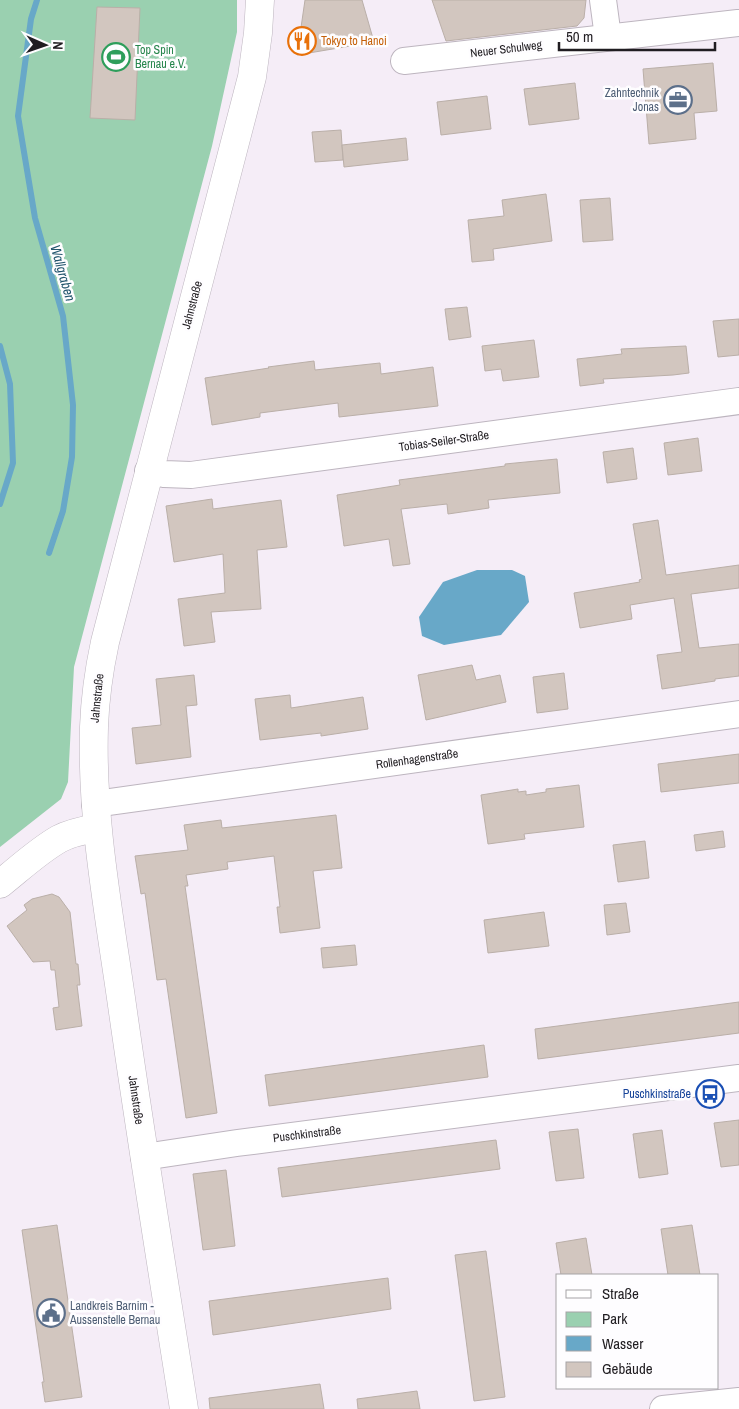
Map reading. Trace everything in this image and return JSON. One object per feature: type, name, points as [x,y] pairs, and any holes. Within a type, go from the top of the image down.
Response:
[{"type":"main road","name":"Jahnstraße","points":[[184,1409],[144,1157],[96,816],[94,726],[100,666],[105,642],[252,77],[260,0]]},
{"type":"main road","points":[[0,884],[60,838],[84,830],[96,816]]},
{"type":"street","points":[[603,0],[608,37]]},
{"type":"street","name":"Neuer Schulweg","points":[[404,61],[738,22]]},
{"type":"street","name":"Tobias-Seiler-Straße","points":[[148,471],[164,474],[191,475],[739,401]]},
{"type":"street","name":"Rollenhagenstraße","points":[[96,816],[158,795],[739,714]]},
{"type":"street","name":"Puschkinstraße","points":[[144,1157],[237,1143],[739,1078]]},
{"type":"street","points":[[663,1409],[739,1401]]},
{"type":"green space","points":[[0,0],[237,0],[237,32],[212,146],[74,667],[68,782],[61,799],[0,847]]},
{"type":"water","points":[[477,570],[512,570],[525,576],[529,602],[501,635],[444,645],[422,636],[419,617],[443,582]]},
{"type":"building","points":[[305,0],[362,0],[374,42],[297,55]]},
{"type":"building","points":[[432,0],[586,0],[584,18],[577,26],[446,41]]},
{"type":"building","name":"Top Spin Bernau e.V.","points":[[97,7],[140,8],[135,120],[90,118]]},
{"type":"building","points":[[713,63],[717,111],[694,113],[696,139],[649,144],[643,69]]},
{"type":"building","points":[[575,83],[579,119],[529,125],[524,89]]},
{"type":"building","points":[[487,96],[491,129],[441,135],[437,102]]},
{"type":"building","points":[[341,130],[343,160],[315,162],[312,132]]},
{"type":"building","points":[[406,138],[408,160],[344,167],[342,145]]},
{"type":"building","points":[[546,194],[552,241],[493,249],[494,260],[472,262],[468,220],[504,216],[502,200]]},
{"type":"building","points":[[610,198],[613,240],[583,242],[580,200]]},
{"type":"building","points":[[467,307],[471,337],[449,340],[445,309]]},
{"type":"building","points":[[739,319],[739,355],[718,357],[713,321]]},
{"type":"building","points":[[534,340],[539,377],[503,381],[501,369],[485,371],[482,346]]},
{"type":"building","points":[[686,346],[689,373],[603,379],[604,383],[580,386],[577,359],[622,354],[621,349]]},
{"type":"building","points":[[314,361],[315,370],[380,363],[381,374],[433,367],[438,406],[339,417],[338,403],[260,413],[260,417],[212,425],[205,378]]},
{"type":"building","points":[[698,438],[702,471],[668,475],[664,443]]},
{"type":"building","points":[[633,448],[637,479],[607,483],[603,452]]},
{"type":"building","points":[[557,459],[560,493],[488,500],[489,508],[448,514],[447,504],[401,509],[410,564],[393,566],[389,539],[344,546],[337,495],[400,485],[399,480],[505,466],[505,464]]},
{"type":"building","points":[[212,499],[213,509],[281,500],[287,547],[257,550],[261,609],[211,612],[215,642],[184,646],[178,599],[225,593],[223,554],[174,562],[166,506]]},
{"type":"building","points":[[658,520],[666,575],[739,565],[739,588],[691,594],[699,648],[739,644],[739,676],[662,689],[657,655],[682,652],[674,598],[630,605],[632,619],[580,628],[574,593],[640,582],[639,580],[642,579],[633,524]]},
{"type":"building","points":[[472,665],[476,680],[500,675],[506,702],[426,720],[418,675]]},
{"type":"building","points":[[564,673],[568,709],[537,713],[533,677]]},
{"type":"building","points":[[194,675],[197,705],[186,706],[191,757],[136,764],[132,728],[161,725],[156,679]]},
{"type":"building","points":[[290,695],[291,708],[363,697],[368,729],[321,736],[321,733],[260,740],[255,699]]},
{"type":"building","points":[[739,754],[739,783],[661,792],[658,764]]},
{"type":"building","points":[[579,785],[584,827],[524,834],[525,839],[488,844],[481,795],[518,789],[518,792],[526,791],[526,795],[546,792],[546,789]]},
{"type":"building","points":[[336,815],[342,868],[313,871],[320,928],[280,933],[277,907],[280,907],[274,856],[227,862],[228,869],[186,875],[188,886],[185,886],[217,1113],[186,1118],[166,979],[157,980],[145,893],[141,894],[135,856],[188,850],[184,825],[221,820],[222,828]]},
{"type":"building","points":[[723,831],[725,847],[696,851],[694,835]]},
{"type":"building","points":[[645,841],[649,878],[618,882],[613,845]]},
{"type":"building","points":[[52,894],[59,897],[70,912],[76,964],[78,964],[80,985],[77,985],[82,1026],[56,1030],[53,1008],[59,1007],[55,970],[51,970],[50,961],[33,962],[7,926],[27,910],[24,905],[32,899]]},
{"type":"building","points":[[626,903],[630,932],[607,935],[604,905]]},
{"type":"building","points":[[544,912],[549,946],[488,953],[484,920]]},
{"type":"building","points":[[355,945],[357,965],[323,968],[321,948]]},
{"type":"building","points":[[739,1002],[739,1033],[538,1059],[535,1029]]},
{"type":"building","points":[[484,1045],[488,1077],[269,1106],[265,1075]]},
{"type":"building","points":[[739,1120],[739,1165],[721,1167],[714,1123]]},
{"type":"building","points":[[578,1129],[584,1178],[556,1181],[549,1132]]},
{"type":"building","points":[[662,1130],[668,1174],[639,1178],[633,1134]]},
{"type":"building","points":[[496,1140],[500,1169],[282,1197],[278,1168]]},
{"type":"building","points":[[226,1170],[235,1246],[203,1250],[193,1174]]},
{"type":"building","points":[[57,1225],[82,1397],[45,1402],[42,1382],[44,1382],[22,1230]]},
{"type":"building","points":[[692,1225],[700,1274],[668,1274],[661,1229]]},
{"type":"building","points":[[586,1238],[592,1274],[561,1274],[556,1243]]},
{"type":"building","points":[[486,1251],[505,1397],[474,1401],[455,1255]]},
{"type":"building","points":[[388,1278],[391,1309],[213,1335],[209,1301]]},
{"type":"building","points":[[320,1384],[324,1409],[210,1409],[209,1398]]},
{"type":"building","points":[[417,1391],[420,1409],[358,1409],[357,1399]]},
{"type":"waterway","name":"Wallgraben","points":[[37,0],[31,19],[18,116],[35,218],[63,316],[73,405],[72,457],[63,511],[49,553]]},
{"type":"waterway","name":"Wallgraben","points":[[0,346],[10,384],[13,463],[0,504]]},
{"type":"place","name":"Tokyo to Hanoi","points":[[302,41]]},
{"type":"place","name":"Top Spin Bernau e.V.","points":[[116,57]]},
{"type":"place","name":"Zahntechnik Jonas","points":[[678,100]]},
{"type":"place","name":"Puschkinstraße","points":[[710,1094]]},
{"type":"place","name":"Landkreis Barnim - Aussenstelle Bernau","points":[[51,1313]]}]
